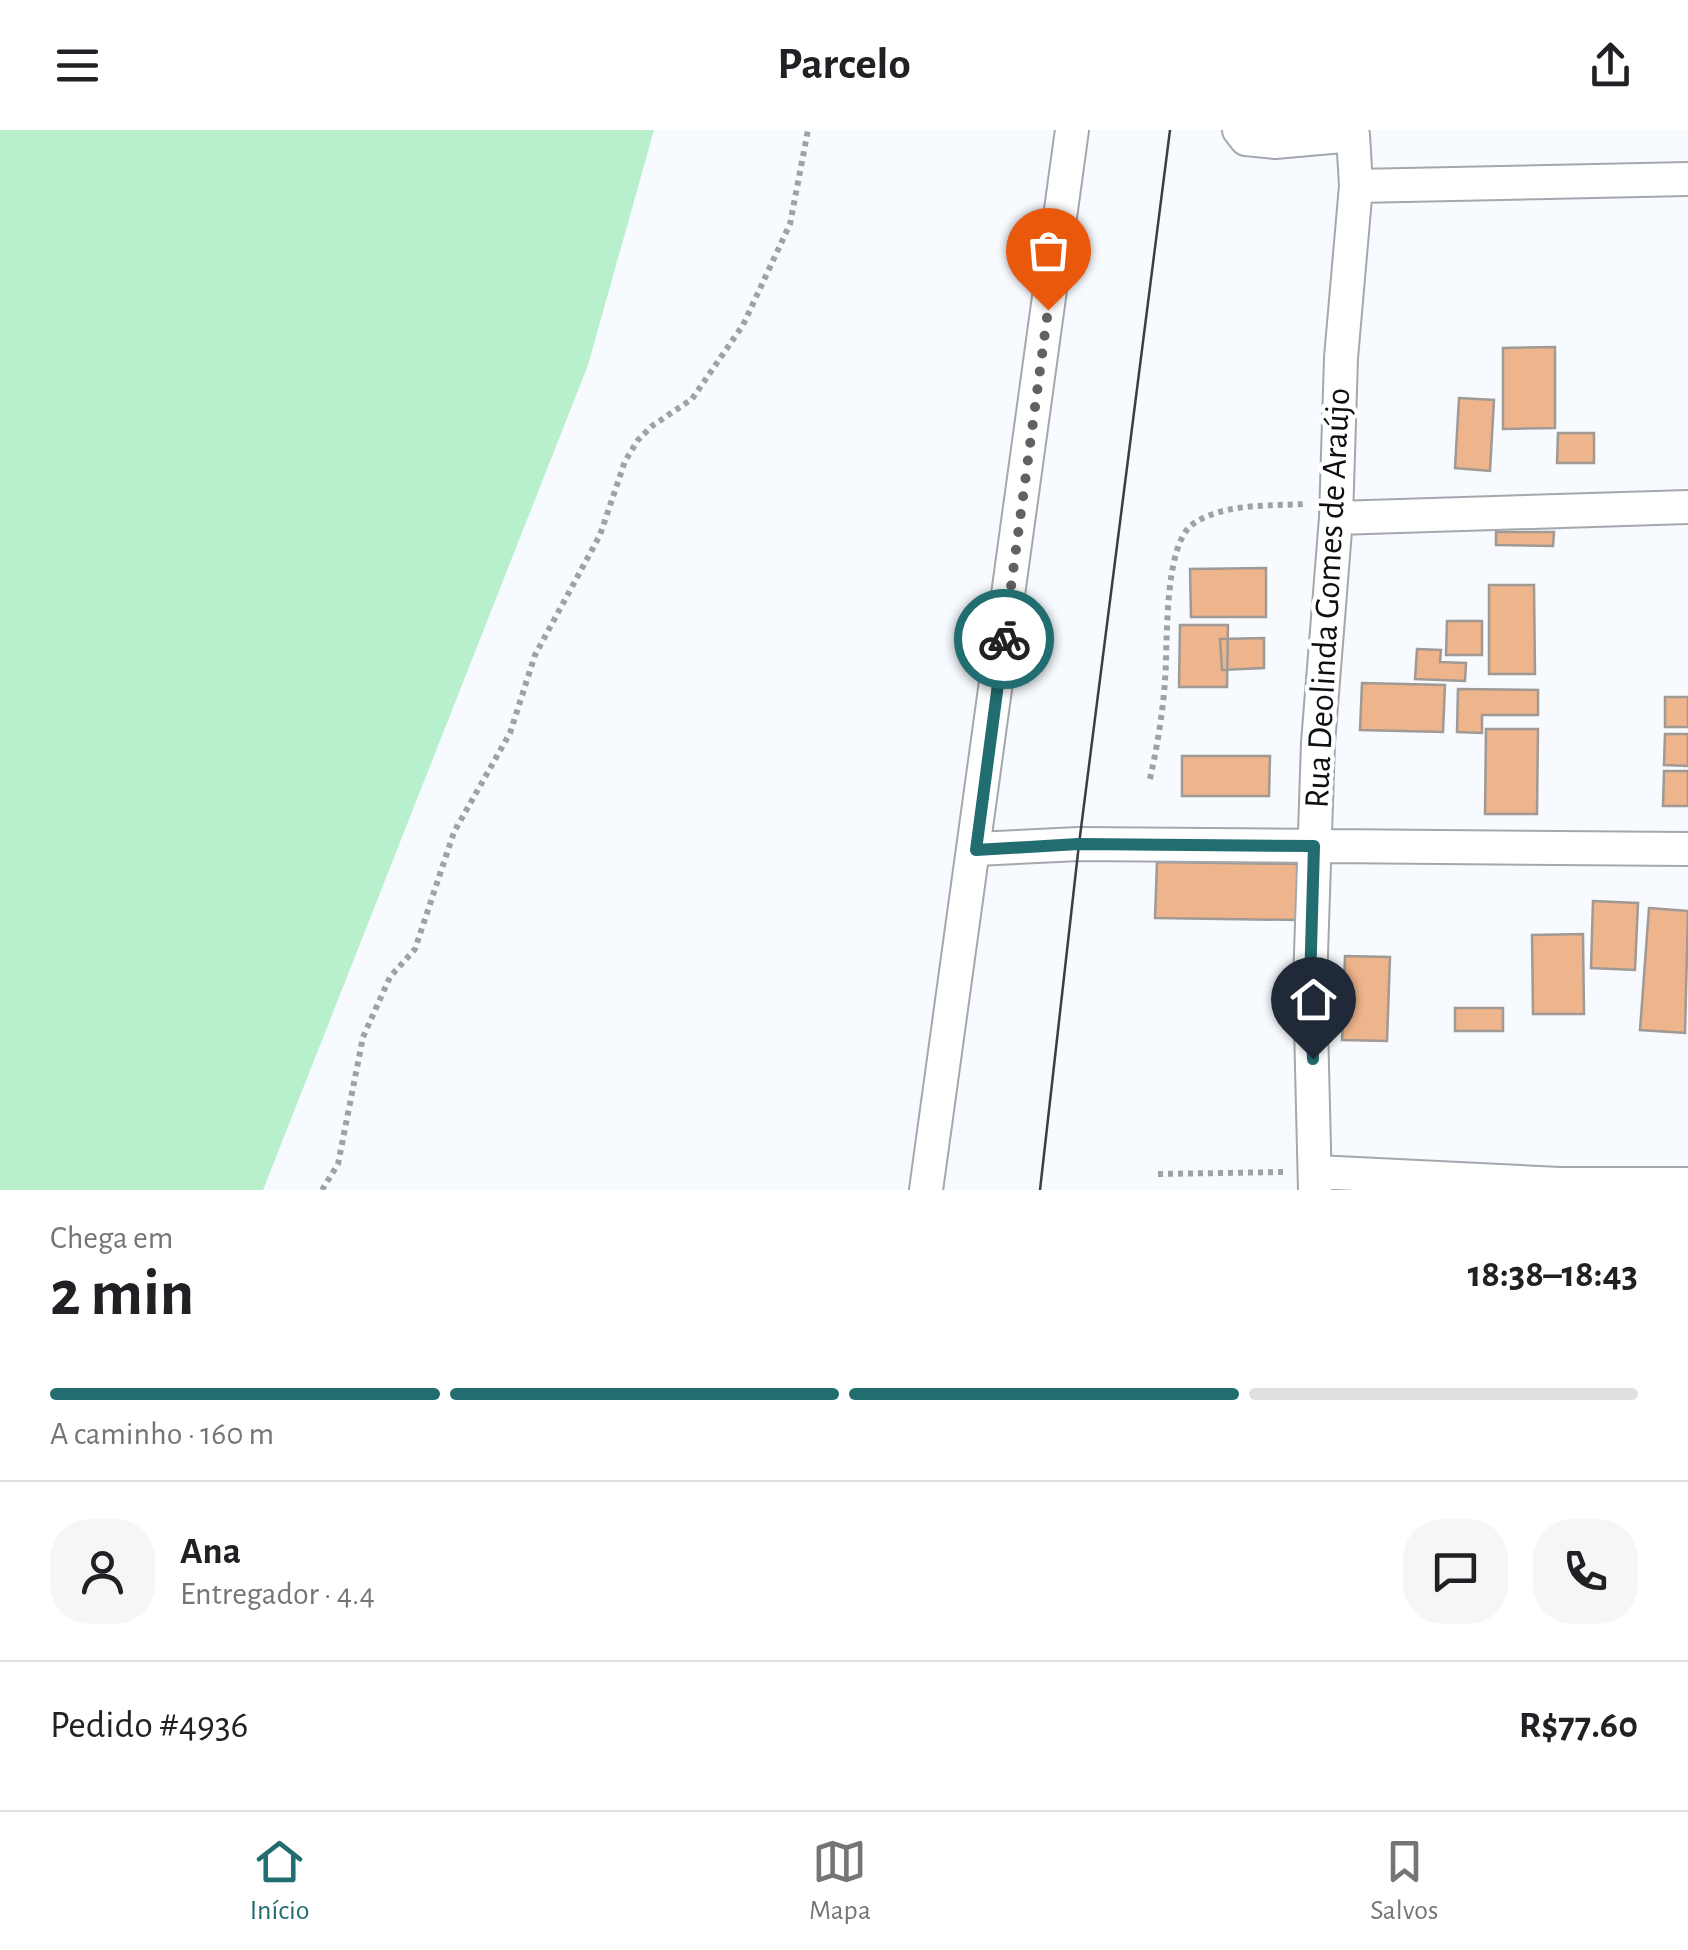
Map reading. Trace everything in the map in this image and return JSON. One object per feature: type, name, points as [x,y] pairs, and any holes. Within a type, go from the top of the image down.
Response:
[{"type":"street","points":[[926,1190],[976,850],[1072,130]]},
{"type":"street","points":[[1240,130],[1246,139],[1275,142],[1363,132]]},
{"type":"street","name":"Rua Deolinda Gomes de Araújo","points":[[1316,1181],[1310,984],[1318,743],[1336,512],[1341,358],[1363,132]]},
{"type":"street","points":[[1356,186],[1688,179]]},
{"type":"street","points":[[1336,512],[1688,507]]},
{"type":"street","points":[[976,850],[1078,844],[1688,849]]},
{"type":"street","points":[[1316,1181],[1688,1184]]},
{"type":"path","points":[[322,1190],[338,1164],[354,1071],[374,1006],[390,977],[415,949],[450,842],[510,733],[535,655],[600,535],[618,479],[638,440],[692,399],[743,325],[790,224],[808,130]]},
{"type":"path","points":[[1150,779],[1165,686],[1171,575],[1180,539],[1192,525],[1240,508],[1322,503],[1336,512]]},
{"type":"path","points":[[1158,1174],[1316,1181]]},
{"type":"green space","points":[[0,130],[654,130],[588,365],[263,1190],[0,1190]]},
{"type":"building","points":[[1555,347],[1555,428],[1503,429],[1503,348]]},
{"type":"building","points":[[1459,398],[1494,400],[1490,471],[1455,468]]},
{"type":"building","points":[[1558,433],[1594,433],[1594,463],[1557,463]]},
{"type":"building","points":[[1496,532],[1554,532],[1553,546],[1496,545]]},
{"type":"building","points":[[1266,568],[1266,617],[1191,617],[1190,569]]},
{"type":"building","points":[[1489,585],[1534,585],[1535,674],[1489,674]]},
{"type":"building","points":[[1447,621],[1482,621],[1482,655],[1446,655]]},
{"type":"building","points":[[1180,625],[1228,625],[1227,687],[1179,687]]},
{"type":"building","points":[[1264,638],[1264,668],[1222,670],[1220,639]]},
{"type":"building","points":[[1417,649],[1441,650],[1440,662],[1466,663],[1465,681],[1415,679]]},
{"type":"building","points":[[1362,683],[1445,685],[1443,732],[1360,730]]},
{"type":"building","points":[[1458,689],[1538,690],[1538,715],[1482,715],[1482,733],[1457,732]]},
{"type":"building","points":[[1665,697],[1688,697],[1688,727],[1665,727]]},
{"type":"building","points":[[1486,729],[1538,729],[1537,814],[1485,814]]},
{"type":"building","points":[[1665,734],[1688,734],[1688,766],[1664,765]]},
{"type":"building","points":[[1182,756],[1270,756],[1269,796],[1182,796]]},
{"type":"building","points":[[1664,771],[1688,771],[1688,806],[1663,806]]},
{"type":"building","points":[[1157,862],[1298,864],[1297,920],[1155,918]]},
{"type":"building","points":[[1593,901],[1638,903],[1635,970],[1591,968]]},
{"type":"building","points":[[1649,908],[1688,911],[1685,1033],[1640,1030]]},
{"type":"building","points":[[1583,934],[1584,1014],[1533,1014],[1532,935]]},
{"type":"building","points":[[1345,956],[1390,957],[1387,1041],[1342,1040]]},
{"type":"building","points":[[1455,1008],[1503,1008],[1503,1031],[1455,1031]]},
{"type":"tram line","points":[[1040,1190],[1079,844],[1170,130]]},
{"type":"way so far","points":[[1004,639],[1048,310]]},
{"type":"route","points":[[1004,639],[976,850],[1078,844],[1314,846],[1310,984],[1313,1059]]}]
